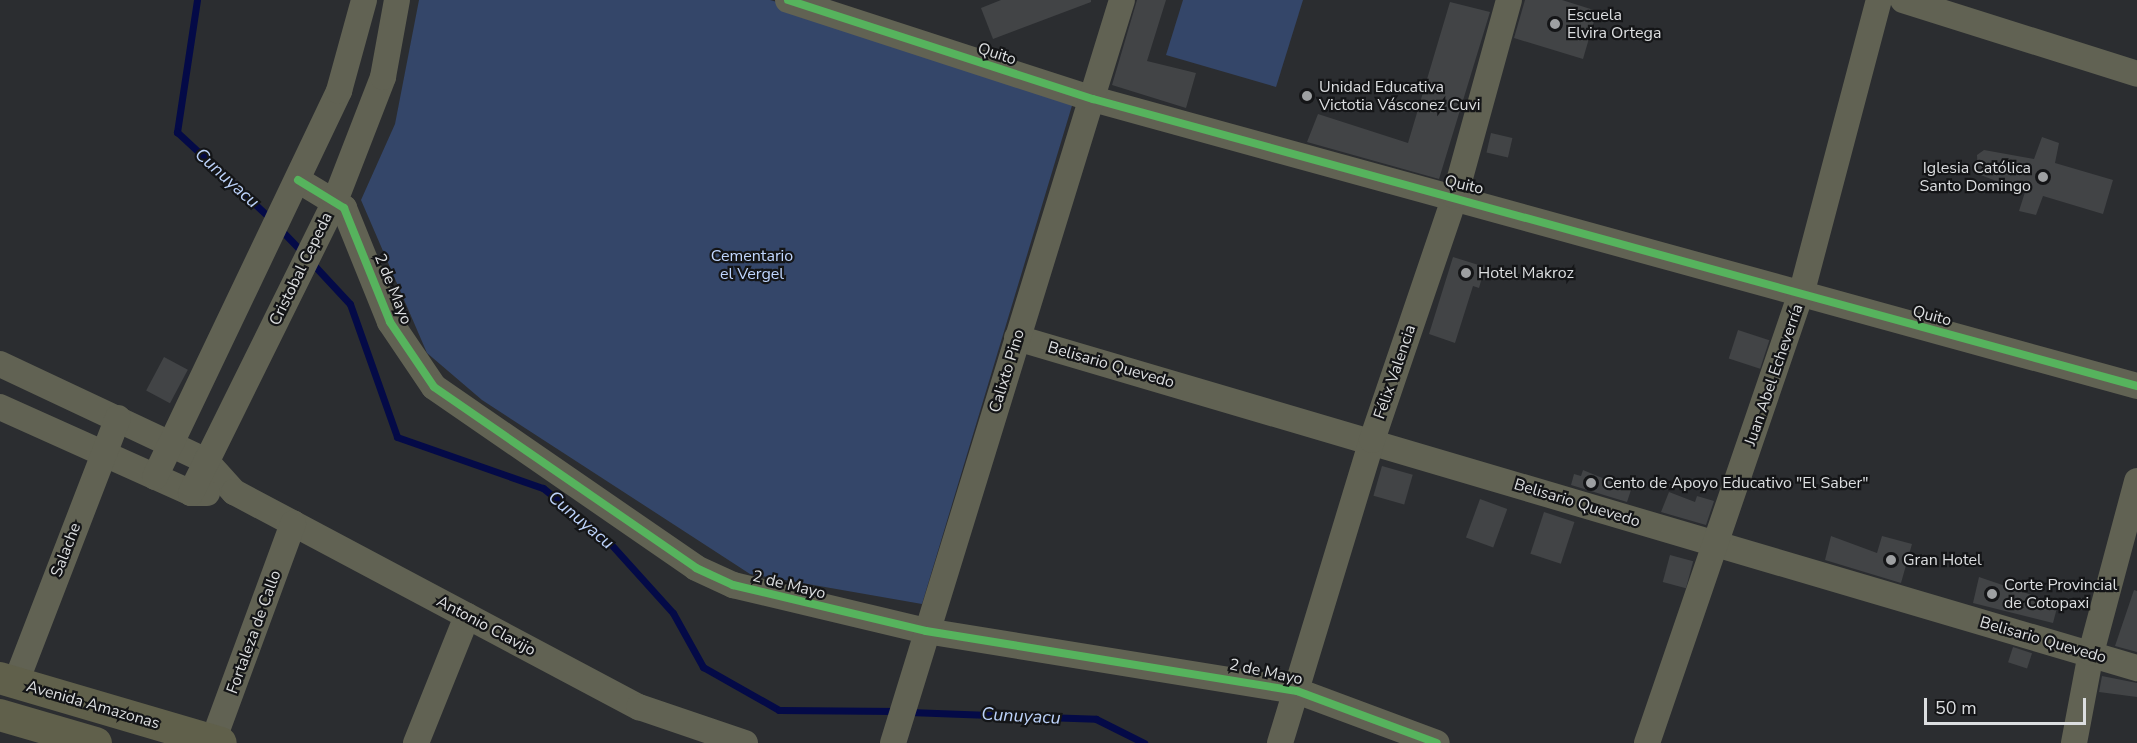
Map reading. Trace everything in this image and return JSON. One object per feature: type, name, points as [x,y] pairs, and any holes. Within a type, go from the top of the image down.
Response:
[{"type":"main road","name":"Avenida Amazonas","points":[[8,680],[217,742]]},
{"type":"main road","points":[[0,715],[96,743]]},
{"type":"street","points":[[155,477],[287,205],[339,92],[364,0]]},
{"type":"street","name":"Cristobal Cepeda","points":[[191,493],[335,201],[383,77],[397,0]]},
{"type":"street","name":"Quito","points":[[788,0],[1093,99],[1408,188],[1455,196],[1802,291],[2137,386]]},
{"type":"street","name":"Calixto Pino","points":[[894,740],[1122,0]]},
{"type":"street","name":"Félix Valencia","points":[[1280,743],[1372,440],[1455,196],[1509,0]]},
{"type":"street","name":"Juan Abel Echeverría","points":[[1647,743],[1802,291],[1879,0]]},
{"type":"street","points":[[1903,0],[2137,74]]},
{"type":"street","name":"2 de Mayo","points":[[298,180],[335,201],[348,215],[404,347],[434,387],[696,568],[733,585],[926,631],[1297,692],[1437,743]]},
{"type":"street","name":"Belisario Quevedo","points":[[1017,338],[1372,440],[1716,546],[2137,668]]},
{"type":"street","name":"Antonio Clavijo","points":[[0,364],[206,461],[234,492],[639,707],[745,743]]},
{"type":"street","name":"Antonio Clavijo","points":[[0,407],[191,493],[234,492]]},
{"type":"street","name":"Salache","points":[[8,680],[118,418]]},
{"type":"street","points":[[2074,743],[2091,653],[2137,481]]},
{"type":"street","name":"Fortaleza de Callo","points":[[217,742],[293,523]]},
{"type":"street","points":[[416,743],[467,616]]},
{"type":"green space","name":"Cementario el Vergel","points":[[419,0],[770,0],[1077,89],[922,604],[750,574],[482,400],[427,353],[361,200],[395,124]]},
{"type":"green space","points":[[1183,0],[1303,0],[1276,87],[1166,55]]},
{"type":"building","points":[[1001,0],[1091,0],[1091,2],[993,39],[981,8]]},
{"type":"building","points":[[1137,0],[1166,0],[1147,61],[1196,73],[1186,108],[1112,85]]},
{"type":"building","name":"Escuela Elvira Ortega","points":[[1525,0],[1562,0],[1597,11],[1583,59],[1514,38]]},
{"type":"building","points":[[1450,2],[1490,12],[1439,179],[1307,142],[1318,114],[1408,143]]},
{"type":"building","points":[[1491,133],[1512,138],[1508,157],[1487,152]]},
{"type":"building","name":"Iglesia Católica Santo Domingo","points":[[2042,137],[2059,143],[2055,163],[2113,180],[2103,214],[2043,196],[2036,215],[2019,211],[2025,192],[1978,174],[1977,155],[1984,150],[2034,159]]},
{"type":"building","points":[[1453,257],[1485,267],[1479,288],[1473,286],[1455,343],[1429,334]]},
{"type":"building","points":[[1738,330],[1769,340],[1760,369],[1729,359]]},
{"type":"building","points":[[164,357],[188,370],[170,403],[146,391]]},
{"type":"building","points":[[1382,466],[1413,475],[1404,505],[1373,496]]},
{"type":"building","points":[[1583,470],[1631,490],[1627,502],[1571,485],[1574,474],[1581,476]]},
{"type":"building","points":[[1669,492],[1695,502],[1697,496],[1714,501],[1706,525],[1661,512]]},
{"type":"building","points":[[1480,499],[1507,509],[1493,547],[1466,538]]},
{"type":"building","points":[[1544,512],[1574,522],[1561,564],[1530,554]]},
{"type":"building","points":[[1831,536],[1877,553],[1882,536],[1912,544],[1901,583],[1825,560]]},
{"type":"building","points":[[1670,555],[1693,561],[1686,588],[1663,582]]},
{"type":"building","points":[[1979,577],[2058,604],[2053,623],[1973,603]]},
{"type":"building","points":[[2134,590],[2137,591],[2137,652],[2115,646]]},
{"type":"building","points":[[2013,647],[2032,653],[2027,668],[2008,662]]},
{"type":"building","points":[[2102,676],[2137,683],[2137,697],[2099,692]]},
{"type":"waterway","name":"Cunuyacu","points":[[197,0],[177,132],[271,219]]},
{"type":"waterway","name":"Cunuyacu","points":[[280,229],[304,254]]},
{"type":"waterway","name":"Cunuyacu","points":[[311,262],[350,304],[397,437],[543,488],[608,541],[673,613],[703,667],[779,710],[898,711]]},
{"type":"waterway","name":"Cunuyacu","points":[[909,712],[1096,719],[1144,743]]},
{"type":"cycle path","points":[[788,0],[1093,99],[2137,386]]},
{"type":"cycle path","points":[[298,180],[344,208],[390,322],[434,387],[696,568],[733,585],[926,631],[1297,691],[1437,743]]},
{"type":"place","name":"Escuela Elvira Ortega","points":[[1555,24]]},
{"type":"place","name":"Unidad Educativa Victotia Vásconez Cuvi","points":[[1307,96]]},
{"type":"place","name":"Iglesia Católica Santo Domingo","points":[[2043,177]]},
{"type":"place","name":"Hotel Makroz","points":[[1466,273]]},
{"type":"place","name":"Cento de Apoyo Educativo \"El Saber\"","points":[[1591,483]]},
{"type":"place","name":"Gran Hotel","points":[[1891,560]]},
{"type":"place","name":"Corte Provincial de Cotopaxi","points":[[1992,594]]}]
